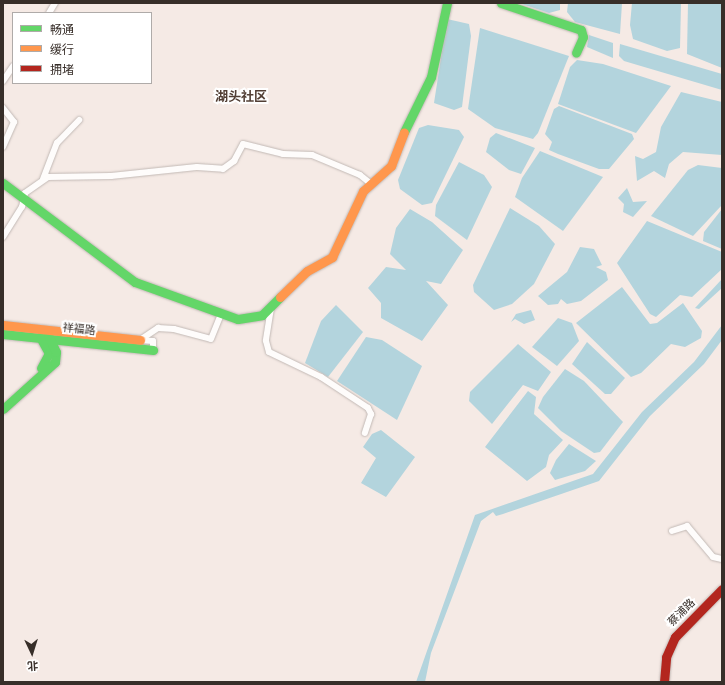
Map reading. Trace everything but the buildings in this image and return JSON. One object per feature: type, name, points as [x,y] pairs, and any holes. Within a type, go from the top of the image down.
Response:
[{"type":"street","points":[[50,12],[55,3]]},
{"type":"street","points":[[3,183],[23,196],[122,274],[220,314],[251,318],[271,308],[307,271],[332,257],[347,221],[370,183],[379,180],[391,166],[412,110],[429,84],[447,3]]},
{"type":"street","points":[[501,3],[582,30],[576,53]]},
{"type":"street","points":[[3,81],[12,68]]},
{"type":"street","points":[[3,108],[14,122],[3,147]]},
{"type":"street","points":[[3,237],[22,207],[23,196],[43,179],[57,143],[79,120]]},
{"type":"street","points":[[43,179],[197,167],[223,169],[234,161],[243,144],[283,154],[312,155],[360,175],[370,183]]},
{"type":"street","points":[[271,308],[266,341],[269,352],[321,377],[368,408],[371,414],[365,433]]},
{"type":"street","points":[[140,340],[158,328],[174,329],[211,339],[220,314]]},
{"type":"street","name":"祥福路","points":[[3,325],[16,326],[41,333]]},
{"type":"street","points":[[3,408],[55,362],[52,339],[41,333]]},
{"type":"street","points":[[3,401],[48,361],[46,344],[41,333]]},
{"type":"street","name":"祥福路","points":[[3,334],[41,333],[140,340]]},
{"type":"street","name":"祥福路","points":[[52,339],[153,350]]},
{"type":"street","points":[[140,340],[153,341],[153,350]]},
{"type":"street","points":[[672,531],[687,526],[713,557],[722,559]]},
{"type":"street","name":"蔡浦路","points":[[664,682],[666,657],[675,637],[722,589]]},
{"type":"water","points":[[519,3],[560,3],[560,10],[549,13]]},
{"type":"water","points":[[568,3],[622,3],[620,34],[575,22],[567,12]]},
{"type":"water","points":[[632,3],[681,3],[680,48],[667,51],[633,39],[630,25]]},
{"type":"water","points":[[688,3],[722,3],[722,68],[687,54]]},
{"type":"water","points":[[447,19],[469,24],[471,36],[462,107],[454,110],[434,103]]},
{"type":"water","points":[[480,28],[569,56],[538,133],[533,139],[495,128],[468,109]]},
{"type":"water","points":[[589,35],[613,43],[613,58],[587,47]]},
{"type":"water","points":[[620,44],[722,74],[722,90],[624,61],[619,56]]},
{"type":"water","points":[[577,60],[603,64],[671,86],[636,133],[558,104],[570,67]]},
{"type":"water","points":[[681,92],[722,102],[722,155],[683,152],[669,164],[665,178],[654,171],[637,181],[635,156],[643,159],[656,152],[661,127]]},
{"type":"water","points":[[559,106],[632,134],[634,139],[609,169],[599,169],[558,154],[549,150],[552,142],[545,134],[554,109]]},
{"type":"water","points":[[428,125],[459,130],[464,137],[432,203],[422,205],[400,189],[398,180],[419,128]]},
{"type":"water","points":[[496,133],[535,148],[521,174],[509,170],[486,152],[490,138]]},
{"type":"water","points":[[540,151],[603,177],[563,231],[515,197],[522,178]]},
{"type":"water","points":[[459,162],[484,175],[492,187],[467,240],[435,216],[436,205]]},
{"type":"water","points":[[698,165],[722,168],[722,205],[693,236],[651,216],[688,170]]},
{"type":"water","points":[[627,188],[633,202],[647,201],[633,217],[623,212],[624,204],[618,198]]},
{"type":"water","points":[[510,208],[539,226],[555,244],[534,284],[512,304],[494,310],[474,292],[473,285]]},
{"type":"water","points":[[410,209],[432,222],[463,250],[441,284],[426,281],[448,305],[422,341],[381,318],[381,303],[368,288],[386,267],[406,270],[390,254],[396,228]]},
{"type":"water","points":[[722,209],[722,249],[703,241],[704,232]]},
{"type":"water","points":[[647,221],[722,252],[722,269],[692,297],[680,295],[656,317],[650,314],[617,263]]},
{"type":"water","points":[[580,247],[594,249],[602,265],[596,267],[606,272],[608,280],[581,301],[567,304],[561,299],[558,304],[548,305],[538,296],[567,272]]},
{"type":"water","points":[[722,279],[722,288],[699,309],[695,308]]},
{"type":"water","points":[[622,287],[650,324],[657,323],[683,303],[702,331],[701,338],[685,347],[671,344],[641,373],[631,377],[576,323]]},
{"type":"water","points":[[336,305],[363,332],[328,377],[305,363],[321,321]]},
{"type":"water","points":[[531,310],[535,320],[524,324],[515,319],[511,322],[516,314]]},
{"type":"water","points":[[558,318],[572,323],[579,341],[557,366],[532,347]]},
{"type":"water","points":[[722,325],[722,340],[704,364],[650,416],[599,481],[503,514],[496,516],[493,512],[481,521],[431,653],[425,682],[416,682],[475,515],[593,474],[642,412],[694,362]]},
{"type":"water","points":[[366,337],[382,340],[422,366],[397,420],[337,381]]},
{"type":"water","points":[[587,342],[625,378],[611,394],[605,394],[572,364]]},
{"type":"water","points":[[518,344],[551,372],[538,391],[523,385],[492,424],[469,401],[470,392]]},
{"type":"water","points":[[565,369],[584,381],[623,422],[600,452],[594,453],[561,431],[538,408],[543,397]]},
{"type":"water","points":[[528,391],[536,397],[534,414],[563,440],[549,455],[546,467],[527,481],[485,447]]},
{"type":"water","points":[[381,430],[415,457],[386,497],[361,483],[376,458],[363,447],[372,434]]},
{"type":"water","points":[[569,444],[596,461],[585,471],[555,480],[550,473],[556,460]]},
{"type":"traffic: fast","points":[[404,132],[431,77],[447,3]]},
{"type":"traffic: fast","points":[[501,3],[581,30],[583,37],[576,53]]},
{"type":"traffic: fast","points":[[3,183],[135,282],[238,319],[262,315],[280,297]]},
{"type":"traffic: fast","points":[[3,334],[153,350]]},
{"type":"traffic: fast","points":[[3,409],[55,362],[56,352],[48,335]]},
{"type":"traffic: fast","points":[[40,337],[49,353],[41,368]]},
{"type":"traffic: slow","points":[[280,297],[307,271],[332,257],[363,191],[391,166],[404,132]]},
{"type":"traffic: slow","points":[[3,325],[140,340]]},
{"type":"traffic: jam","points":[[664,682],[666,657],[675,637],[722,589]]},
{"type":"district","name":"湖头社区","points":[[241,97]]}]
